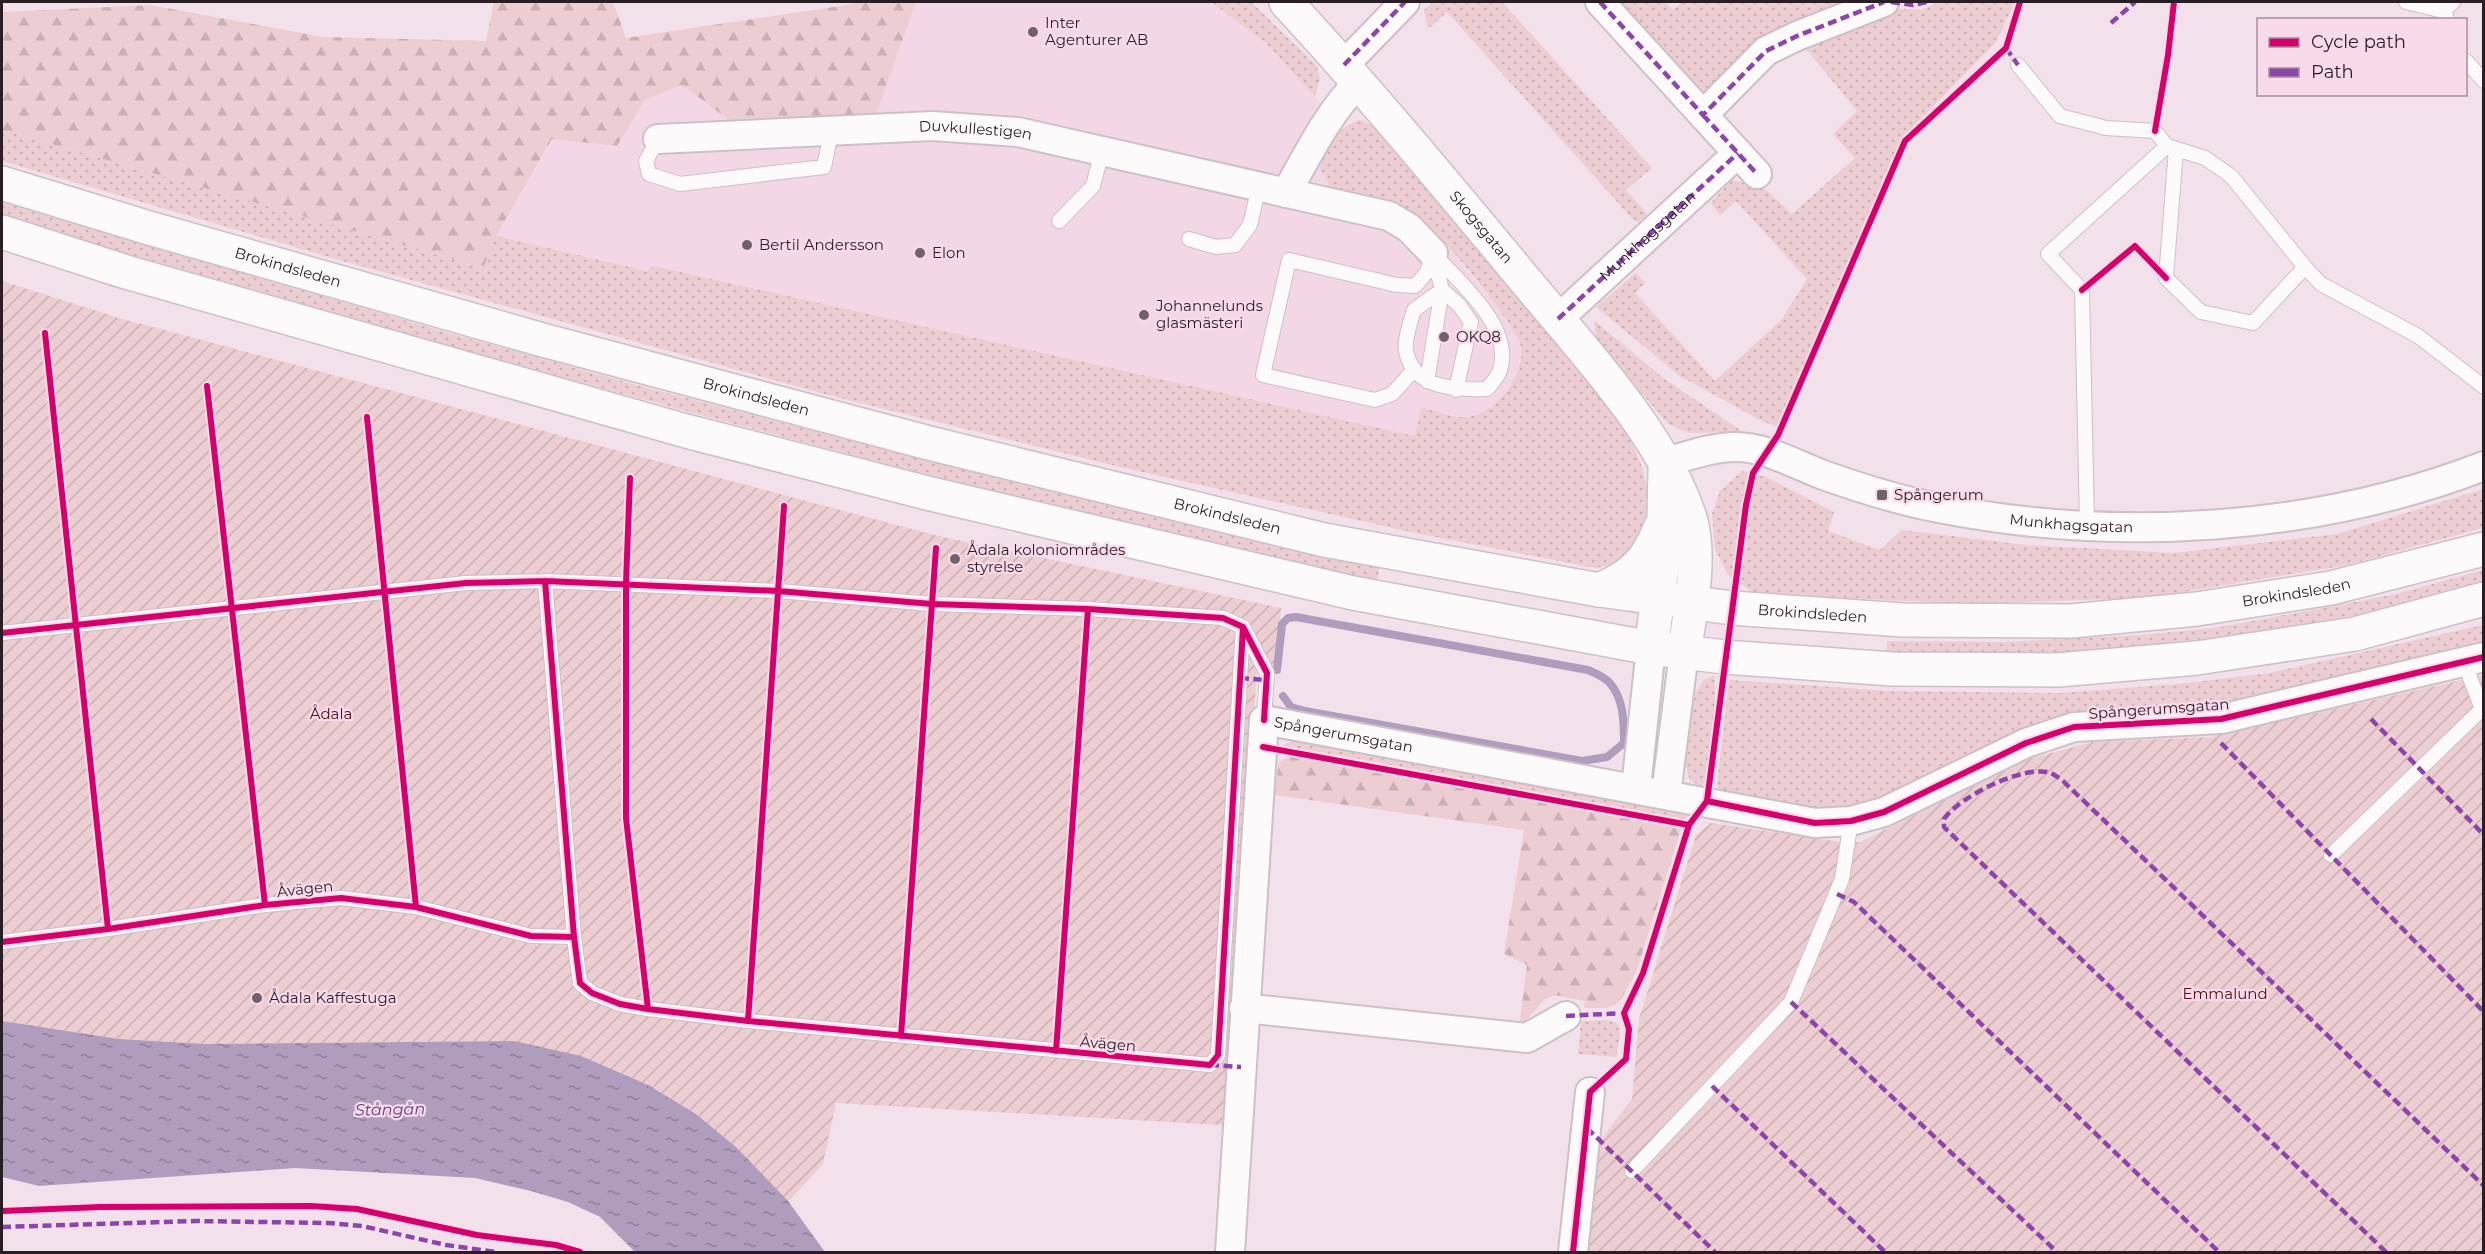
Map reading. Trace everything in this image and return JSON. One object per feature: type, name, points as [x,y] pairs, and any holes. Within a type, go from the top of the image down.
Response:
[{"type":"main road","name":"Skogsgatan","points":[[1286,2],[1352,74],[1558,319],[1626,405],[1665,462],[1690,519],[1695,564],[1684,653]]},
{"type":"main road","name":"Brokindsleden","points":[[2,183],[149,228],[539,339],[929,443],[1324,540],[1599,590],[1732,608],[1903,620],[2071,621],[2198,609],[2331,588],[2484,549]]},
{"type":"main road","points":[[2,232],[126,272],[686,431],[927,493],[1353,593],[1684,653],[1892,669],[2058,670],[2197,658],[2355,634],[2484,599]]},
{"type":"main road","points":[[1652,648],[1663,561],[1665,462]]},
{"type":"main road","points":[[1599,590],[1618,582],[1639,566],[1651,552],[1663,521]]},
{"type":"street","points":[[1273,190],[1346,95],[1352,74],[1405,2]]},
{"type":"street","name":"Munkhagsgatan","points":[[1558,319],[1747,164],[1600,2]]},
{"type":"street","points":[[1703,116],[1766,51],[1797,36],[1884,2]]},
{"type":"street","name":"Duvkullestigen","points":[[658,139],[831,133],[933,126],[1008,131],[1389,216],[1409,228],[1433,253]]},
{"type":"street","name":"Munkhagsgatan","points":[[1665,462],[1713,449],[1737,447],[1766,453],[1882,495],[1940,508],[2004,518],[2087,525],[2177,527],[2292,517],[2368,502],[2447,480],[2484,466]]},
{"type":"street","points":[[1636,789],[1652,648]]},
{"type":"street","points":[[1666,794],[1684,653]]},
{"type":"street","name":"Spångerumsgatan","points":[[1230,1252],[1264,720],[1815,823],[1851,821],[1884,812],[2026,743],[2074,727],[2221,719],[2475,660]]},
{"type":"street","points":[[1244,1008],[1527,1038],[1566,1016]]},
{"type":"street","points":[[1573,1252],[1590,1092]]},
{"type":"lane","points":[[2406,2],[2445,15],[2454,2]]},
{"type":"lane","points":[[2467,62],[2484,81]]},
{"type":"lane","points":[[2018,65],[2060,116],[2106,128],[2155,131],[2171,147],[2205,158],[2231,176],[2321,284],[2418,336],[2484,387]]},
{"type":"lane","points":[[658,139],[646,161],[649,174],[680,184],[824,167],[831,133]]},
{"type":"lane","points":[[2171,147],[2166,278],[2201,312],[2253,323],[2305,267]]},
{"type":"lane","points":[[2087,525],[2082,290],[2048,254],[2171,147]]},
{"type":"lane","points":[[1059,221],[1093,186],[1102,151]]},
{"type":"lane","points":[[1189,239],[1216,247],[1235,245],[1273,190]]},
{"type":"lane","points":[[1426,381],[1442,290],[1433,253]]},
{"type":"lane","points":[[1413,371],[1392,394],[1375,400],[1263,375],[1288,260],[1398,285],[1415,286],[1427,272],[1433,253]]},
{"type":"lane","points":[[1433,253],[1490,316],[1503,349],[1500,371],[1487,389],[1456,390],[1426,381],[1413,371],[1405,350],[1414,310],[1442,290]]},
{"type":"lane","points":[[1442,290],[1459,305],[1471,322],[1456,390]]},
{"type":"lane","points":[[2,633],[466,583],[545,581],[778,591],[932,604],[1223,618],[1243,627],[1267,673],[1264,720]]},
{"type":"lane","name":"Åvägen","points":[[545,581],[573,937],[580,983],[592,993],[620,1004],[747,1021],[1210,1065],[1218,1055],[1243,627]]},
{"type":"lane","points":[[2331,855],[2483,708],[2470,678],[2475,660]]},
{"type":"lane","points":[[1632,1172],[1791,1002],[1842,879],[1851,821]]},
{"type":"lane","name":"Åvägen","points":[[2,942],[108,929],[265,905],[341,898],[416,907],[531,936],[573,937]]},
{"type":"shaded area","points":[[916,2],[1211,2],[1265,42],[1343,128],[1333,140],[1401,207],[1430,225],[1511,323],[1521,345],[1519,365],[1512,385],[1498,402],[1482,413],[1462,417],[1421,407],[1415,436],[653,266],[647,271],[496,236],[553,139],[617,146],[645,100],[683,85],[728,119],[876,115]]},
{"type":"green space","points":[[494,2],[613,2],[626,38],[853,4],[854,2],[916,2],[876,115],[728,119],[682,85],[645,100],[617,146],[552,139],[496,236],[483,268],[2,130],[2,12],[150,5],[323,37],[486,41]]},
{"type":"green space","points":[[1211,2],[1251,2],[1316,65],[1320,79],[1315,97],[1265,42]]},
{"type":"green space","points":[[1433,2],[1502,2],[1652,168],[1626,190],[1647,214],[1638,223],[1447,12],[1428,29],[1424,10]]},
{"type":"green space","points":[[1618,2],[1665,2],[1673,10],[1682,2],[1843,2],[1840,9],[1709,102]]},
{"type":"green space","points":[[1939,2],[2015,2],[1996,42],[1903,137],[1777,427],[1680,376],[1596,307],[1636,273],[1645,283],[1635,293],[1715,381],[1782,319],[1807,279],[1736,201],[1720,215],[1711,203],[1732,180],[1763,187],[1792,214],[1855,158],[1833,134],[1857,111],[1802,44],[1887,8],[1921,10]]},
{"type":"green space","points":[[1360,120],[1377,127],[1584,375],[1627,434],[1642,468],[1649,505],[1647,523],[1641,539],[1631,553],[1616,563],[1595,568],[1415,533],[1120,467],[832,396],[339,260],[2,161],[2,130],[483,268],[496,236],[647,271],[653,266],[1415,436],[1421,407],[1461,417],[1473,416],[1496,403],[1514,381],[1519,368],[1520,343],[1504,316],[1473,276],[1441,238],[1417,215],[1388,202],[1333,192],[1320,168],[1323,160],[1329,145],[1339,132]]},
{"type":"green space","points":[[2,202],[438,330],[644,387],[1031,487],[1380,565],[1377,580],[983,488],[593,386],[2,216]]},
{"type":"green space","name":"Ådala","points":[[2,281],[119,318],[934,535],[1281,608],[1275,674],[1257,673],[1222,1125],[836,1103],[823,1164],[788,1202],[736,1147],[696,1114],[648,1085],[514,1041],[206,1044],[119,1039],[2,1021]]},
{"type":"green space","points":[[1594,320],[1663,378],[1743,432],[1688,433],[1668,424],[1596,339]]},
{"type":"green space","points":[[1742,471],[1766,477],[1834,512],[1828,531],[1880,550],[1902,530],[2026,545],[2174,553],[2337,534],[2484,489],[2483,528],[2347,565],[2146,598],[1966,604],[1754,593],[1728,575],[1715,549],[1712,514],[1720,491]]},
{"type":"green space","points":[[2483,570],[2483,583],[2397,608],[2237,636],[2074,652],[1990,654],[1887,652],[1887,641],[2003,642],[2141,635],[2214,628],[2392,595]]},
{"type":"green space","points":[[2483,625],[2483,646],[2225,707],[2103,714],[1851,809],[1815,810],[1720,792],[1717,785],[1729,680],[1889,691],[2060,693],[2188,683],[2269,673]]},
{"type":"green space","points":[[1714,675],[1715,716],[1712,750],[1701,788],[1689,778],[1686,765],[1694,695],[1703,681]]},
{"type":"green space","name":"Emmalund","points":[[2483,675],[2483,1252],[1585,1252],[1594,1149],[1632,1099],[1639,1019],[1696,835],[1711,823],[1848,843],[1860,842],[2029,759],[2092,742],[2211,737]]},
{"type":"green space","points":[[1294,740],[1689,813],[1689,815],[1685,819],[1282,745]]},
{"type":"green space","points":[[1291,756],[1681,829],[1636,973],[1621,999],[1615,1005],[1605,1008],[1584,1008],[1585,1001],[1555,995],[1545,999],[1519,1028],[1527,965],[1504,954],[1524,830],[1274,795],[1279,762]]},
{"type":"green space","points":[[1604,1020],[1616,1023],[1620,1034],[1616,1057],[1578,1054],[1581,1021]]},
{"type":"water","name":"Stångån","points":[[2,1021],[119,1039],[206,1044],[514,1041],[581,1056],[648,1085],[696,1114],[736,1147],[788,1201],[825,1252],[635,1252],[600,1217],[568,1202],[475,1178],[295,1168],[39,1186],[2,1177]]},
{"type":"waterway","points":[[1277,670],[1282,624],[1288,618],[1296,617],[1588,670],[1607,680],[1618,695],[1623,719],[1624,743],[1607,757],[1582,761],[1305,711],[1291,707],[1283,696]]},
{"type":"marked path","points":[[1344,65],[1405,2]]},
{"type":"marked path","points":[[1600,2],[1703,115],[1766,51],[1797,36],[1884,2]]},
{"type":"marked path","points":[[1891,2],[1913,5],[1927,2]]},
{"type":"marked path","points":[[2111,23],[2135,2]]},
{"type":"marked path","points":[[2006,48],[2018,65]]},
{"type":"marked path","points":[[1703,115],[1757,174]]},
{"type":"marked path","points":[[1558,319],[1738,153]]},
{"type":"marked path","points":[[1240,678],[1267,680]]},
{"type":"marked path","points":[[2371,719],[2484,835]]},
{"type":"marked path","points":[[2221,743],[2484,1012]]},
{"type":"marked path","points":[[2386,1252],[1944,827],[1944,819],[1952,810],[1977,792],[2025,773],[2039,771],[2051,773],[2063,781],[2484,1186]]},
{"type":"marked path","points":[[1837,894],[1854,902],[2219,1252]]},
{"type":"marked path","points":[[1791,1002],[2057,1252]]},
{"type":"marked path","points":[[1566,1016],[1624,1013]]},
{"type":"marked path","points":[[1210,1065],[1241,1067]]},
{"type":"marked path","points":[[1712,1086],[1885,1252]]},
{"type":"marked path","points":[[1587,1128],[1715,1252]]},
{"type":"marked path","points":[[2,1227],[195,1221],[329,1223],[362,1226],[446,1245],[496,1252]]},
{"type":"cycle path","points":[[1573,1252],[1590,1092],[1626,1059],[1629,1029],[1624,1013],[1643,973],[1689,825],[1707,801],[1746,505],[1753,473],[1778,435],[1905,141],[2006,48],[2020,2]]},
{"type":"cycle path","points":[[2155,131],[2174,2]]},
{"type":"cycle path","points":[[2082,290],[2135,246],[2166,278]]},
{"type":"cycle path","points":[[45,333],[108,929]]},
{"type":"cycle path","points":[[207,386],[265,905]]},
{"type":"cycle path","points":[[367,417],[416,907]]},
{"type":"cycle path","points":[[630,478],[626,583],[626,818],[648,1009]]},
{"type":"cycle path","points":[[748,1021],[784,506]]},
{"type":"cycle path","points":[[901,1036],[936,548]]},
{"type":"cycle path","points":[[2,633],[466,583],[545,581],[778,591],[932,604],[1088,609],[1223,618],[1243,627],[1267,673],[1264,720]]},
{"type":"cycle path","points":[[2,942],[108,929],[265,905],[341,898],[416,907],[531,936],[574,937],[545,581]]},
{"type":"cycle path","points":[[1056,1051],[1088,609]]},
{"type":"cycle path","points":[[574,937],[580,983],[592,993],[620,1004],[748,1021],[1210,1065],[1218,1055],[1243,628]]},
{"type":"cycle path","points":[[1707,801],[1815,823],[1851,821],[1884,812],[2026,743],[2074,727],[2221,719],[2484,657]]},
{"type":"cycle path","points":[[1263,747],[1689,825]]},
{"type":"cycle path","points":[[2,1211],[100,1207],[311,1206],[357,1209],[477,1235],[556,1245],[580,1252]]},
{"type":"place","name":"Inter Agenturer AB","points":[[1033,32]]},
{"type":"place","name":"Bertil Andersson","points":[[747,245]]},
{"type":"place","name":"Elon","points":[[920,253]]},
{"type":"place","name":"Johannelunds glasmästeri","points":[[1144,315]]},
{"type":"place","name":"OKQ8","points":[[1444,337]]},
{"type":"place","name":"Spångerum","points":[[1882,495]]},
{"type":"place","name":"Ådala koloniområdes styrelse","points":[[955,559]]},
{"type":"place","name":"Ådala Kaffestuga","points":[[257,998]]}]
